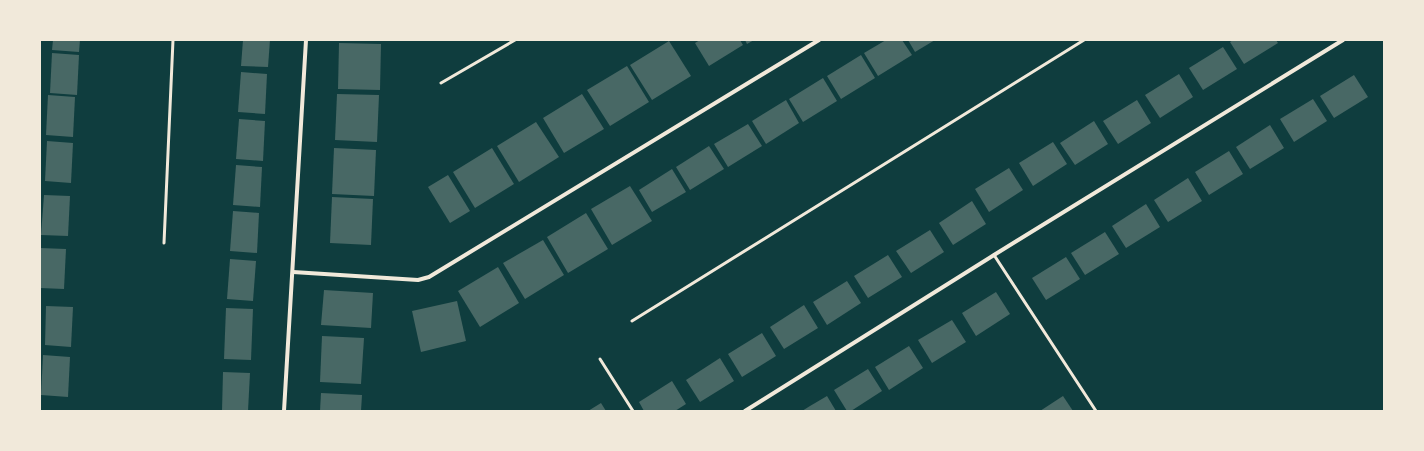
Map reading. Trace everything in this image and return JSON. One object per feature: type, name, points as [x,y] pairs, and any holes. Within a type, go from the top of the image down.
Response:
[{"type":"street","points":[[284,411],[306,40]]},
{"type":"street","points":[[293,272],[418,280],[429,277],[819,40]]},
{"type":"street","points":[[745,411],[994,255],[1343,40]]},
{"type":"lane","points":[[164,243],[173,40]]},
{"type":"lane","points":[[441,83],[515,40]]},
{"type":"lane","points":[[632,321],[1084,40]]},
{"type":"lane","points":[[994,255],[1096,411]]},
{"type":"lane","points":[[600,359],[633,411]]},
{"type":"building","points":[[53,40],[80,40],[79,52],[52,50]]},
{"type":"building","points":[[243,40],[270,40],[268,67],[241,66]]},
{"type":"building","points":[[700,40],[740,40],[743,45],[709,66],[695,43]]},
{"type":"building","points":[[745,40],[754,40],[747,44]]},
{"type":"building","points":[[886,40],[902,40],[912,55],[878,76],[864,53]]},
{"type":"building","points":[[908,40],[935,40],[915,52]]},
{"type":"building","points":[[1233,40],[1276,40],[1278,43],[1244,64],[1230,42]]},
{"type":"building","points":[[669,41],[691,76],[652,100],[630,65]]},
{"type":"building","points":[[339,43],[381,44],[380,90],[338,89]]},
{"type":"building","points":[[1223,47],[1237,69],[1203,90],[1189,68]]},
{"type":"building","points":[[52,53],[79,55],[77,95],[50,93]]},
{"type":"building","points":[[861,55],[875,78],[841,99],[827,76]]},
{"type":"building","points":[[627,66],[649,102],[610,126],[587,90]]},
{"type":"building","points":[[241,72],[267,74],[265,114],[238,112]]},
{"type":"building","points":[[1179,74],[1193,97],[1160,118],[1145,95]]},
{"type":"building","points":[[1354,75],[1368,97],[1334,118],[1320,96]]},
{"type":"building","points":[[823,78],[837,101],[803,122],[789,99]]},
{"type":"building","points":[[337,94],[379,95],[377,142],[335,140]]},
{"type":"building","points":[[582,94],[604,129],[564,153],[543,118]]},
{"type":"building","points":[[48,95],[75,97],[73,137],[46,135]]},
{"type":"building","points":[[1313,99],[1327,121],[1294,142],[1280,119]]},
{"type":"building","points":[[786,100],[799,123],[766,144],[752,121]]},
{"type":"building","points":[[1137,100],[1151,123],[1118,144],[1103,121]]},
{"type":"building","points":[[239,119],[265,121],[263,161],[236,159]]},
{"type":"building","points":[[1094,121],[1108,144],[1075,165],[1060,143]]},
{"type":"building","points":[[536,122],[559,157],[519,182],[497,146]]},
{"type":"building","points":[[748,124],[762,146],[728,167],[714,144]]},
{"type":"building","points":[[1270,125],[1284,148],[1250,169],[1236,147]]},
{"type":"building","points":[[47,141],[73,143],[71,183],[45,181]]},
{"type":"building","points":[[1053,142],[1067,164],[1033,186],[1019,163]]},
{"type":"building","points":[[709,146],[724,169],[690,190],[676,167]]},
{"type":"building","points":[[334,148],[376,150],[374,196],[332,194]]},
{"type":"building","points":[[492,148],[514,184],[475,208],[453,172]]},
{"type":"building","points":[[1229,151],[1243,174],[1209,195],[1195,172]]},
{"type":"building","points":[[236,165],[262,167],[260,207],[233,205]]},
{"type":"building","points":[[1009,168],[1023,190],[989,212],[975,189]]},
{"type":"building","points":[[672,169],[686,192],[652,212],[639,190]]},
{"type":"building","points":[[448,175],[470,211],[450,223],[428,187]]},
{"type":"building","points":[[1188,178],[1202,201],[1168,222],[1154,200]]},
{"type":"building","points":[[630,186],[652,221],[612,245],[591,209]]},
{"type":"building","points":[[44,195],[70,196],[68,236],[41,235]]},
{"type":"building","points":[[332,197],[373,199],[371,245],[330,243]]},
{"type":"building","points":[[972,201],[986,224],[953,245],[939,223]]},
{"type":"building","points":[[1146,204],[1160,227],[1126,248],[1112,226]]},
{"type":"building","points":[[233,211],[259,213],[257,253],[230,251]]},
{"type":"building","points":[[586,213],[608,249],[568,273],[547,237]]},
{"type":"building","points":[[930,230],[944,252],[911,273],[896,251]]},
{"type":"building","points":[[1105,232],[1119,254],[1085,275],[1071,253]]},
{"type":"building","points":[[543,240],[564,275],[525,299],[503,263]]},
{"type":"building","points":[[40,248],[66,249],[64,289],[40,288]]},
{"type":"building","points":[[888,255],[902,277],[868,298],[854,276]]},
{"type":"building","points":[[1066,257],[1080,279],[1046,300],[1032,278]]},
{"type":"building","points":[[230,259],[256,261],[253,301],[227,299]]},
{"type":"building","points":[[498,267],[519,303],[480,327],[458,291]]},
{"type":"building","points":[[847,281],[861,303],[827,325],[813,302]]},
{"type":"building","points":[[324,290],[373,293],[371,328],[321,325]]},
{"type":"building","points":[[996,292],[1010,314],[976,336],[962,313]]},
{"type":"building","points":[[457,301],[466,341],[421,352],[412,311]]},
{"type":"building","points":[[804,305],[818,328],[784,349],[770,327]]},
{"type":"building","points":[[46,306],[73,307],[71,347],[45,345]]},
{"type":"building","points":[[226,308],[253,309],[251,360],[224,359]]},
{"type":"building","points":[[952,320],[966,342],[932,363],[918,340]]},
{"type":"building","points":[[762,333],[776,356],[742,377],[728,354]]},
{"type":"building","points":[[322,336],[364,338],[361,384],[320,382]]},
{"type":"building","points":[[909,346],[923,368],[889,390],[875,367]]},
{"type":"building","points":[[43,355],[70,357],[68,397],[41,395]]},
{"type":"building","points":[[720,358],[734,381],[700,402],[686,380]]},
{"type":"building","points":[[868,369],[882,391],[851,411],[847,411],[834,390]]},
{"type":"building","points":[[223,372],[250,373],[248,411],[222,411]]},
{"type":"building","points":[[672,381],[686,404],[675,411],[644,411],[639,402]]},
{"type":"building","points":[[321,393],[362,395],[361,411],[320,411]]},
{"type":"building","points":[[827,396],[836,411],[802,411],[810,406]]},
{"type":"building","points":[[1063,396],[1073,411],[1040,411]]},
{"type":"building","points":[[601,403],[606,411],[588,411]]}]
